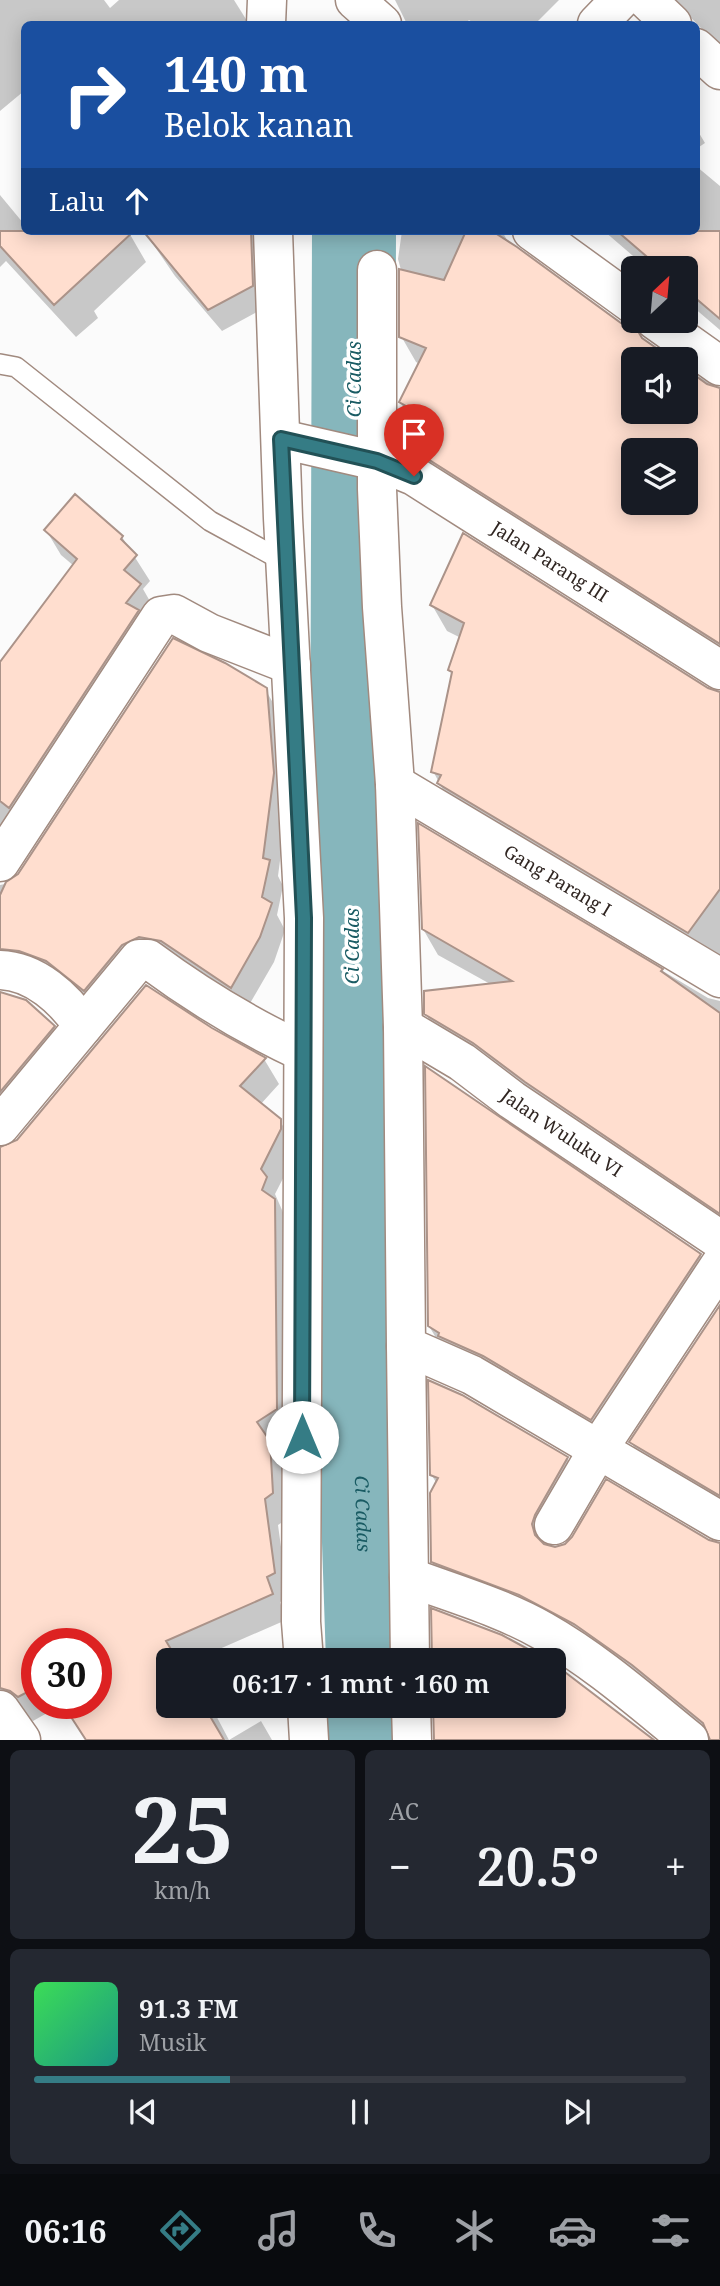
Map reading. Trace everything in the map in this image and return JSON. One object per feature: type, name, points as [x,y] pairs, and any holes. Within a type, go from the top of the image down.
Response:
[{"type":"street","points":[[266,21],[267,0]]},
{"type":"street","points":[[600,21],[620,0]]},
{"type":"street","points":[[647,0],[670,21]]},
{"type":"street","points":[[700,52],[720,70]]},
{"type":"street","points":[[273,235],[285,562],[304,918],[304,1648]]},
{"type":"street","points":[[538,235],[621,295]]},
{"type":"street","points":[[377,270],[370,459],[395,784],[403,1027],[410,1648]]},
{"type":"street","points":[[673,333],[720,366]]},
{"type":"street","name":"Jalan Parang III","points":[[281,439],[370,459],[414,476],[720,670]]},
{"type":"street","points":[[0,862],[161,616],[174,614],[209,634],[291,665]]},
{"type":"street","name":"Gang Parang I","points":[[395,784],[720,978]]},
{"type":"street","points":[[0,1126],[139,959],[144,958],[252,1028],[303,1052]]},
{"type":"street","points":[[0,970],[37,981],[55,993],[83,1026]]},
{"type":"street","name":"Jalan Wuluku VI","points":[[403,1027],[462,1062],[512,1100],[720,1240]]},
{"type":"street","points":[[554,1525],[599,1448],[720,1265]]},
{"type":"street","points":[[406,1346],[472,1375],[720,1521]]},
{"type":"street","points":[[409,1577],[502,1611],[543,1631],[596,1665],[689,1740]]},
{"type":"street","points":[[0,1710],[21,1740]]},
{"type":"street","points":[[308,1718],[309,1740]]},
{"type":"street","points":[[411,1718],[412,1740]]},
{"type":"lane","points":[[0,364],[16,367],[210,521],[285,562]]},
{"type":"building","points":[[0,231],[21,231],[21,235],[130,235],[54,305],[0,246]]},
{"type":"building","points":[[700,231],[720,231],[720,319],[698,300],[698,256],[646,256],[622,235],[700,235]]},
{"type":"building","points":[[146,235],[251,235],[253,286],[208,310]]},
{"type":"building","points":[[464,235],[498,235],[621,323],[621,333],[639,333],[655,347],[621,347],[621,424],[698,424],[698,378],[720,388],[720,644],[426,458],[408,450],[427,418],[399,402],[426,348],[399,337],[399,269],[444,280]]},
{"type":"building","points":[[75,494],[123,536],[121,539],[137,555],[124,570],[141,584],[126,603],[139,610],[9,808],[0,801],[0,662],[77,559],[44,530]]},
{"type":"building","points":[[463,533],[708,688],[720,692],[720,889],[688,933],[437,783],[441,775],[431,772],[452,672],[448,670],[464,623],[430,605]]},
{"type":"building","points":[[173,638],[225,663],[267,688],[274,773],[263,858],[270,860],[262,897],[272,903],[260,937],[231,988],[161,941],[139,937],[122,945],[84,991],[46,961],[19,951],[0,949],[0,895],[6,882],[18,874]]},
{"type":"building","points":[[418,823],[663,969],[661,971],[720,1013],[720,1214],[525,1082],[473,1043],[424,1014],[424,991],[512,981],[422,929]]},
{"type":"building","points":[[146,985],[212,1028],[266,1058],[240,1086],[281,1119],[281,1129],[261,1169],[267,1177],[262,1190],[275,1199],[277,1409],[257,1422],[270,1441],[273,1493],[265,1499],[275,1573],[267,1577],[273,1594],[166,1641],[170,1648],[156,1648],[156,1718],[211,1718],[224,1740],[86,1740],[72,1719],[112,1719],[112,1628],[21,1628],[21,1695],[18,1697],[0,1688],[0,1147],[17,1140]]},
{"type":"building","points":[[0,992],[26,1000],[55,1026],[0,1092]]},
{"type":"building","points":[[425,1066],[701,1254],[591,1420],[483,1356],[438,1336],[439,1333],[428,1326]]},
{"type":"building","points":[[720,1305],[720,1496],[629,1442]]},
{"type":"building","points":[[428,1380],[462,1395],[568,1457],[532,1524],[535,1535],[544,1544],[555,1547],[565,1544],[572,1537],[606,1479],[709,1540],[720,1543],[720,1740],[710,1740],[703,1723],[632,1665],[574,1624],[519,1595],[431,1562],[430,1493],[438,1478],[430,1475]]},
{"type":"building","points":[[431,1608],[502,1635],[526,1648],[432,1648]]},
{"type":"building","points":[[566,1673],[654,1740],[434,1740],[433,1718],[566,1718]]},
{"type":"waterway","name":"Ci Cadas","points":[[354,235],[351,1154],[368,1648]]},
{"type":"waterway","name":"Ci Cadas","points":[[369,1718],[370,1740]]},
{"type":"route","points":[[302,1437],[304,918],[281,439],[377,461],[414,476]]}]
